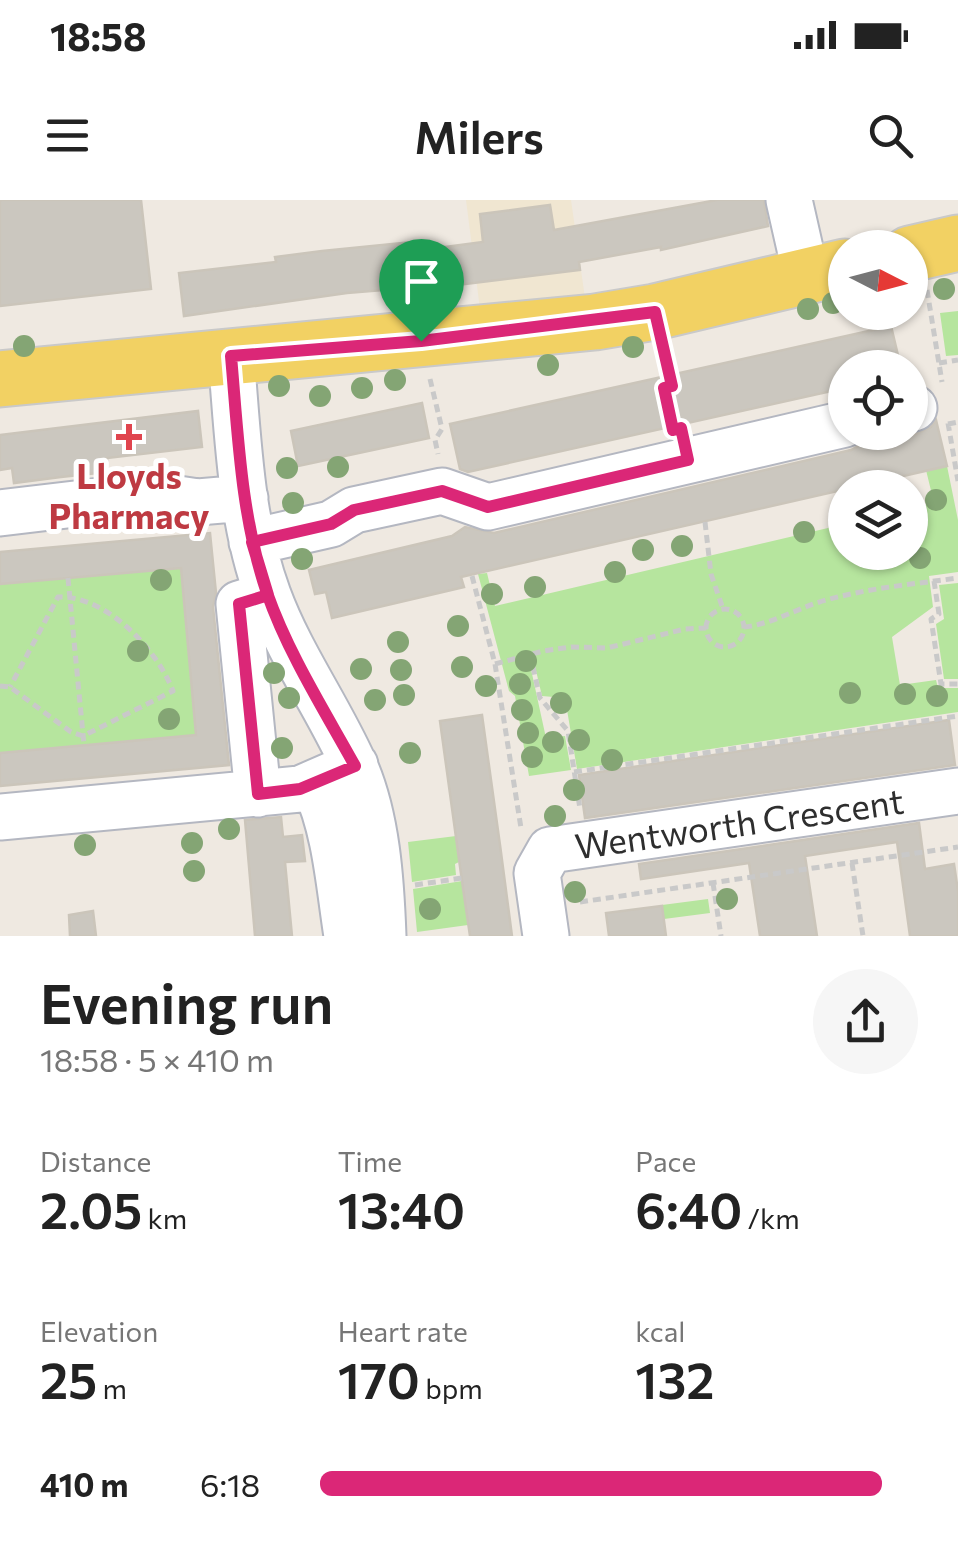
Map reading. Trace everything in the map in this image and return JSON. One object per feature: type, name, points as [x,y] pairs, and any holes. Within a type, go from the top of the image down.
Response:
[{"type":"main road","points":[[0,379],[421,341],[655,312],[825,271]]},
{"type":"street","points":[[790,200],[825,271]]},
{"type":"street","points":[[231,356],[244,498],[252,542],[268,595],[299,663],[355,766],[368,806],[384,936]]},
{"type":"street","points":[[252,542],[331,524],[354,510],[442,491],[488,507],[828,428]]},
{"type":"street","points":[[0,514],[150,495],[198,502],[244,498]]},
{"type":"street","points":[[258,794],[239,604],[268,595]]},
{"type":"street","points":[[0,818],[258,794],[314,784],[355,766]]},
{"type":"street","points":[[314,784],[336,862],[347,936]]},
{"type":"street","name":"Wentworth Crescent","points":[[544,922],[537,874],[550,850],[958,791]]},
{"type":"path","points":[[932,260],[938,363],[932,408],[958,481]]},
{"type":"path","points":[[655,312],[672,386],[664,388],[673,430],[681,428],[688,460]]},
{"type":"path","points":[[421,341],[442,429],[435,440],[444,480],[442,491]]},
{"type":"path","points":[[938,363],[958,360]]},
{"type":"path","points":[[932,408],[958,422]]},
{"type":"path","points":[[706,522],[710,574],[723,609]]},
{"type":"path","points":[[472,576],[494,664],[521,828]]},
{"type":"path","points":[[68,578],[84,746]]},
{"type":"path","points":[[744,627],[765,625],[804,606],[856,592],[958,578]]},
{"type":"path","points":[[934,581],[939,614],[931,619],[941,684],[958,684]]},
{"type":"path","points":[[0,686],[10,687],[70,732],[83,736],[172,690],[157,658],[123,623],[70,596],[58,597],[10,687]]},
{"type":"path","points":[[723,609],[740,616],[744,627],[741,638],[726,647],[714,643],[706,628],[713,613],[723,609]]},
{"type":"path","points":[[494,664],[571,647],[608,648],[685,629],[706,628]]},
{"type":"path","points":[[530,654],[540,698],[568,731],[586,845]]},
{"type":"path","points":[[574,772],[958,716]]},
{"type":"path","points":[[544,922],[713,883],[958,848]]},
{"type":"path","points":[[852,863],[863,936]]},
{"type":"path","points":[[412,885],[462,878]]},
{"type":"path","points":[[713,883],[720,936]]},
{"type":"shaded area","points":[[466,200],[571,200],[585,298],[480,309]]},
{"type":"green space","points":[[958,311],[958,355],[946,356],[940,313]]},
{"type":"green space","points":[[947,466],[958,520],[958,572],[929,576],[933,607],[892,637],[900,685],[936,680],[938,688],[958,688],[958,712],[577,769],[565,698],[542,696],[533,658],[529,660],[546,738],[565,736],[571,770],[529,776],[515,696],[509,691],[478,574],[487,573],[495,606],[828,528],[828,570],[928,570],[928,504],[934,503],[926,470]]},
{"type":"green space","points":[[181,568],[196,735],[0,753],[0,584]]},
{"type":"green space","points":[[958,583],[958,679],[944,679],[936,624],[944,619],[939,585]]},
{"type":"green space","points":[[456,836],[456,875],[412,882],[408,842]]},
{"type":"green space","points":[[462,881],[468,925],[417,932],[413,889]]},
{"type":"green space","points":[[708,899],[710,913],[664,919],[662,905]]},
{"type":"building","points":[[0,200],[141,200],[151,289],[0,306]]},
{"type":"building","points":[[717,200],[764,200],[768,226],[661,250],[579,262],[580,270],[408,291],[347,293],[184,316],[179,273],[276,262],[275,257],[322,251],[421,241],[422,250],[483,242],[480,214],[550,205],[554,230]]},
{"type":"building","points":[[873,330],[892,330],[897,350],[828,350],[828,392],[468,472],[460,469],[450,424]]},
{"type":"building","points":[[422,403],[429,438],[298,466],[291,431]]},
{"type":"building","points":[[198,411],[202,447],[107,458],[108,472],[14,483],[12,468],[0,470],[0,435]]},
{"type":"building","points":[[936,420],[947,466],[928,470],[828,470],[828,493],[461,577],[464,587],[332,618],[326,592],[315,594],[309,570],[452,536],[465,527],[494,533],[851,450],[928,450],[931,427]]},
{"type":"building","points":[[210,533],[216,593],[213,607],[229,765],[0,786],[0,753],[196,735],[181,568],[0,584],[0,552]]},
{"type":"building","points":[[482,715],[512,936],[470,936],[440,721]]},
{"type":"building","points":[[949,720],[955,765],[585,818],[579,775]]},
{"type":"building","points":[[281,817],[283,837],[302,835],[305,861],[285,862],[292,936],[255,936],[245,820]]},
{"type":"building","points":[[919,823],[925,869],[954,864],[958,936],[910,936],[897,842],[805,856],[817,936],[760,936],[749,863],[641,879],[639,864]]},
{"type":"building","points":[[662,906],[666,936],[609,936],[606,913]]},
{"type":"building","points":[[93,911],[96,936],[70,936],[69,915]]},
{"type":"place","name":"Lloyds Pharmacy","points":[[129,437]]},
{"type":"route","points":[[421,341],[231,356],[244,498],[252,542],[268,595],[299,663],[355,766],[300,789],[258,794],[239,604],[268,595],[252,542],[331,524],[354,510],[442,491],[488,507],[688,460],[681,428],[673,430],[664,388],[672,386],[655,312],[421,341]]}]
